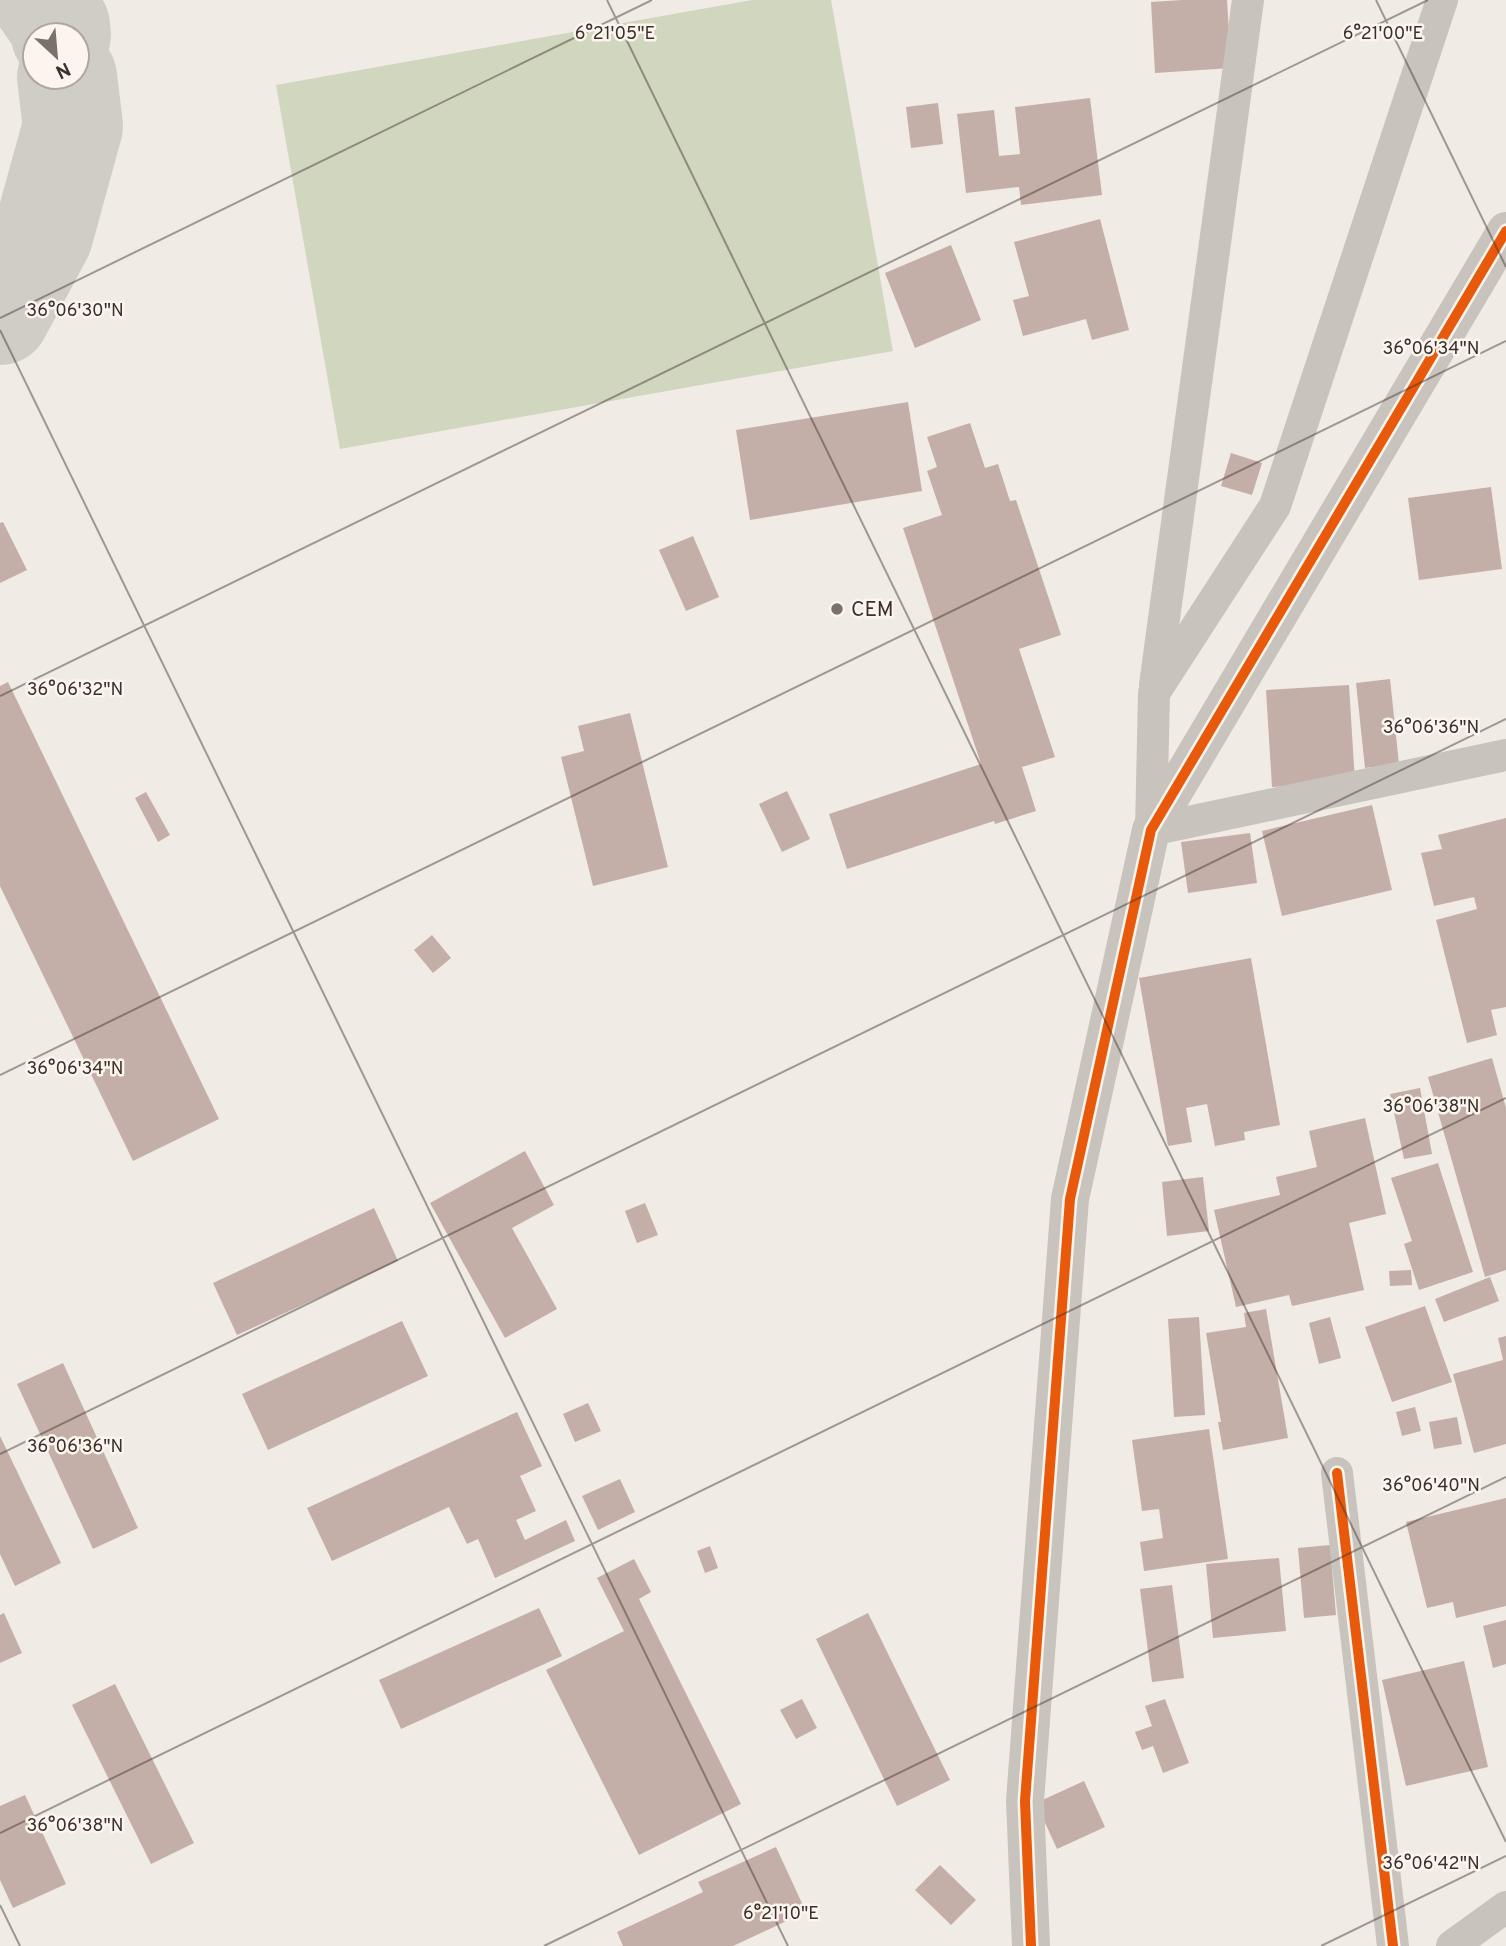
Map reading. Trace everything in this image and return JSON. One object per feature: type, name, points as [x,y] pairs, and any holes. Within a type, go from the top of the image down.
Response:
[{"type":"street","points":[[1031,1946],[1025,1801],[1070,1199],[1151,830],[1154,693],[1248,0]]},
{"type":"street","points":[[1154,693],[1275,506],[1442,0]]},
{"type":"street","points":[[1151,830],[1506,231]]},
{"type":"street","points":[[1151,830],[1506,755]]},
{"type":"street","points":[[1337,1473],[1393,1946]]},
{"type":"street","points":[[1452,1946],[1506,1908]]},
{"type":"green space","points":[[752,0],[831,0],[893,351],[340,449],[276,85]]},
{"type":"building","points":[[1227,0],[1231,68],[1155,73],[1151,2]]},
{"type":"building","points":[[1090,98],[1102,195],[1021,205],[1019,187],[966,193],[957,114],[994,110],[999,156],[1020,154],[1015,107]]},
{"type":"building","points":[[938,103],[943,144],[911,148],[906,107]]},
{"type":"building","points":[[1100,219],[1129,330],[1092,340],[1086,319],[1023,336],[1013,300],[1029,296],[1014,242]]},
{"type":"building","points":[[951,245],[981,320],[915,348],[885,273]]},
{"type":"building","points":[[908,402],[922,491],[750,520],[736,430]]},
{"type":"building","points":[[970,423],[985,468],[998,464],[1010,501],[1016,500],[1061,635],[1019,649],[1055,757],[1022,767],[1036,811],[995,824],[994,821],[847,869],[829,814],[981,764],[903,528],[942,515],[927,471],[937,467],[927,437]]},
{"type":"building","points":[[1231,453],[1262,463],[1252,495],[1221,486]]},
{"type":"building","points":[[1491,487],[1502,569],[1419,580],[1408,498]]},
{"type":"building","points":[[3,522],[27,570],[0,583],[0,523]]},
{"type":"building","points":[[693,536],[719,597],[686,611],[659,550]]},
{"type":"building","points":[[1390,679],[1399,764],[1365,768],[1356,683]]},
{"type":"building","points":[[8,682],[219,1119],[133,1161],[0,886],[0,686]]},
{"type":"building","points":[[1349,685],[1355,782],[1272,787],[1266,690]]},
{"type":"building","points":[[630,713],[668,867],[593,886],[561,757],[584,751],[578,726]]},
{"type":"building","points":[[787,791],[810,839],[782,852],[759,804]]},
{"type":"building","points":[[146,792],[170,835],[158,842],[135,798]]},
{"type":"building","points":[[1372,805],[1392,890],[1282,916],[1262,831]]},
{"type":"building","points":[[1506,818],[1506,1007],[1491,1010],[1497,1035],[1467,1043],[1436,920],[1477,909],[1474,897],[1434,906],[1421,853],[1442,849],[1438,835]]},
{"type":"building","points":[[1250,833],[1257,883],[1188,893],[1181,842]]},
{"type":"building","points":[[432,935],[451,958],[433,973],[414,950]]},
{"type":"building","points":[[1251,958],[1280,1125],[1244,1132],[1245,1140],[1215,1146],[1207,1104],[1186,1108],[1192,1142],[1168,1146],[1139,978]]},
{"type":"building","points":[[1492,1058],[1506,1108],[1506,1270],[1485,1277],[1428,1077]]},
{"type":"building","points":[[1420,1088],[1432,1154],[1404,1159],[1390,1094]]},
{"type":"building","points":[[1365,1118],[1386,1214],[1349,1223],[1364,1290],[1292,1306],[1289,1295],[1236,1307],[1214,1210],[1280,1195],[1276,1177],[1317,1167],[1309,1131]]},
{"type":"building","points":[[525,1151],[554,1205],[512,1228],[557,1309],[505,1338],[430,1203]]},
{"type":"building","points":[[1438,1163],[1473,1272],[1419,1290],[1404,1244],[1412,1241],[1391,1178]]},
{"type":"building","points":[[1203,1177],[1209,1231],[1167,1236],[1162,1182]]},
{"type":"building","points":[[645,1203],[658,1235],[637,1243],[625,1211]]},
{"type":"building","points":[[374,1208],[398,1261],[237,1335],[213,1283]]},
{"type":"building","points":[[1411,1270],[1412,1285],[1390,1286],[1389,1271]]},
{"type":"building","points":[[1490,1277],[1499,1301],[1444,1322],[1435,1299]]},
{"type":"building","points":[[1425,1306],[1452,1382],[1392,1402],[1365,1327]]},
{"type":"building","points":[[1266,1309],[1288,1438],[1223,1450],[1206,1333],[1246,1327],[1244,1313]]},
{"type":"building","points":[[1199,1317],[1205,1415],[1174,1417],[1168,1319]]},
{"type":"building","points":[[1330,1317],[1341,1358],[1319,1364],[1309,1323]]},
{"type":"building","points":[[402,1321],[428,1376],[268,1450],[242,1394]]},
{"type":"building","points":[[1506,1336],[1506,1444],[1474,1453],[1453,1374],[1503,1360],[1498,1338]]},
{"type":"building","points":[[63,1363],[138,1528],[93,1549],[17,1384]]},
{"type":"building","points":[[588,1403],[601,1431],[575,1442],[563,1414]]},
{"type":"building","points":[[1415,1407],[1421,1431],[1402,1436],[1396,1412]]},
{"type":"building","points":[[517,1412],[542,1466],[520,1476],[536,1511],[516,1520],[525,1540],[566,1520],[575,1541],[495,1578],[478,1539],[467,1544],[449,1507],[332,1561],[307,1508]]},
{"type":"building","points":[[1457,1417],[1462,1444],[1434,1449],[1429,1422]]},
{"type":"building","points":[[1209,1429],[1228,1559],[1144,1571],[1140,1542],[1163,1538],[1159,1509],[1142,1511],[1132,1440]]},
{"type":"building","points":[[0,1436],[61,1563],[15,1586],[0,1554]]},
{"type":"building","points":[[620,1479],[635,1512],[598,1530],[582,1496]]},
{"type":"building","points":[[1506,1498],[1506,1606],[1456,1618],[1453,1602],[1427,1608],[1406,1522]]},
{"type":"building","points":[[1330,1545],[1336,1615],[1304,1618],[1298,1548]]},
{"type":"building","points":[[710,1546],[718,1568],[705,1573],[697,1551]]},
{"type":"building","points":[[1279,1558],[1286,1631],[1213,1638],[1206,1564]]},
{"type":"building","points":[[634,1559],[651,1592],[639,1599],[741,1804],[639,1855],[546,1670],[624,1631],[597,1578]]},
{"type":"building","points":[[1172,1585],[1184,1678],[1152,1682],[1140,1589]]},
{"type":"building","points":[[539,1608],[562,1656],[401,1729],[379,1680]]},
{"type":"building","points":[[4,1613],[22,1653],[0,1663],[0,1615]]},
{"type":"building","points":[[868,1613],[950,1780],[897,1806],[816,1639]]},
{"type":"building","points":[[1506,1620],[1506,1664],[1493,1668],[1483,1626]]},
{"type":"building","points":[[1464,1661],[1488,1767],[1406,1786],[1382,1680]]},
{"type":"building","points":[[115,1684],[194,1843],[151,1864],[72,1705]]},
{"type":"building","points":[[802,1699],[817,1728],[796,1739],[780,1710]]},
{"type":"building","points":[[1165,1699],[1189,1763],[1163,1773],[1153,1746],[1142,1750],[1135,1732],[1152,1726],[1145,1706]]},
{"type":"building","points":[[1084,1781],[1105,1827],[1057,1849],[1036,1803]]},
{"type":"building","points":[[25,1795],[66,1884],[13,1908],[0,1880],[0,1806]]},
{"type":"building","points":[[776,1847],[806,1912],[733,1946],[623,1946],[617,1932],[703,1892],[698,1882]]},
{"type":"building","points":[[940,1865],[976,1900],[951,1925],[915,1890]]},
{"type":"taxiway","points":[[42,0],[57,21]]},
{"type":"taxiway","points":[[0,315],[43,235],[73,126],[69,91]]},
{"type":"cycle path","points":[[1031,1946],[1025,1801],[1070,1199],[1151,830],[1506,231]]},
{"type":"cycle path","points":[[1337,1473],[1393,1946]]},
{"type":"place","name":"CEM","points":[[837,609]]}]
